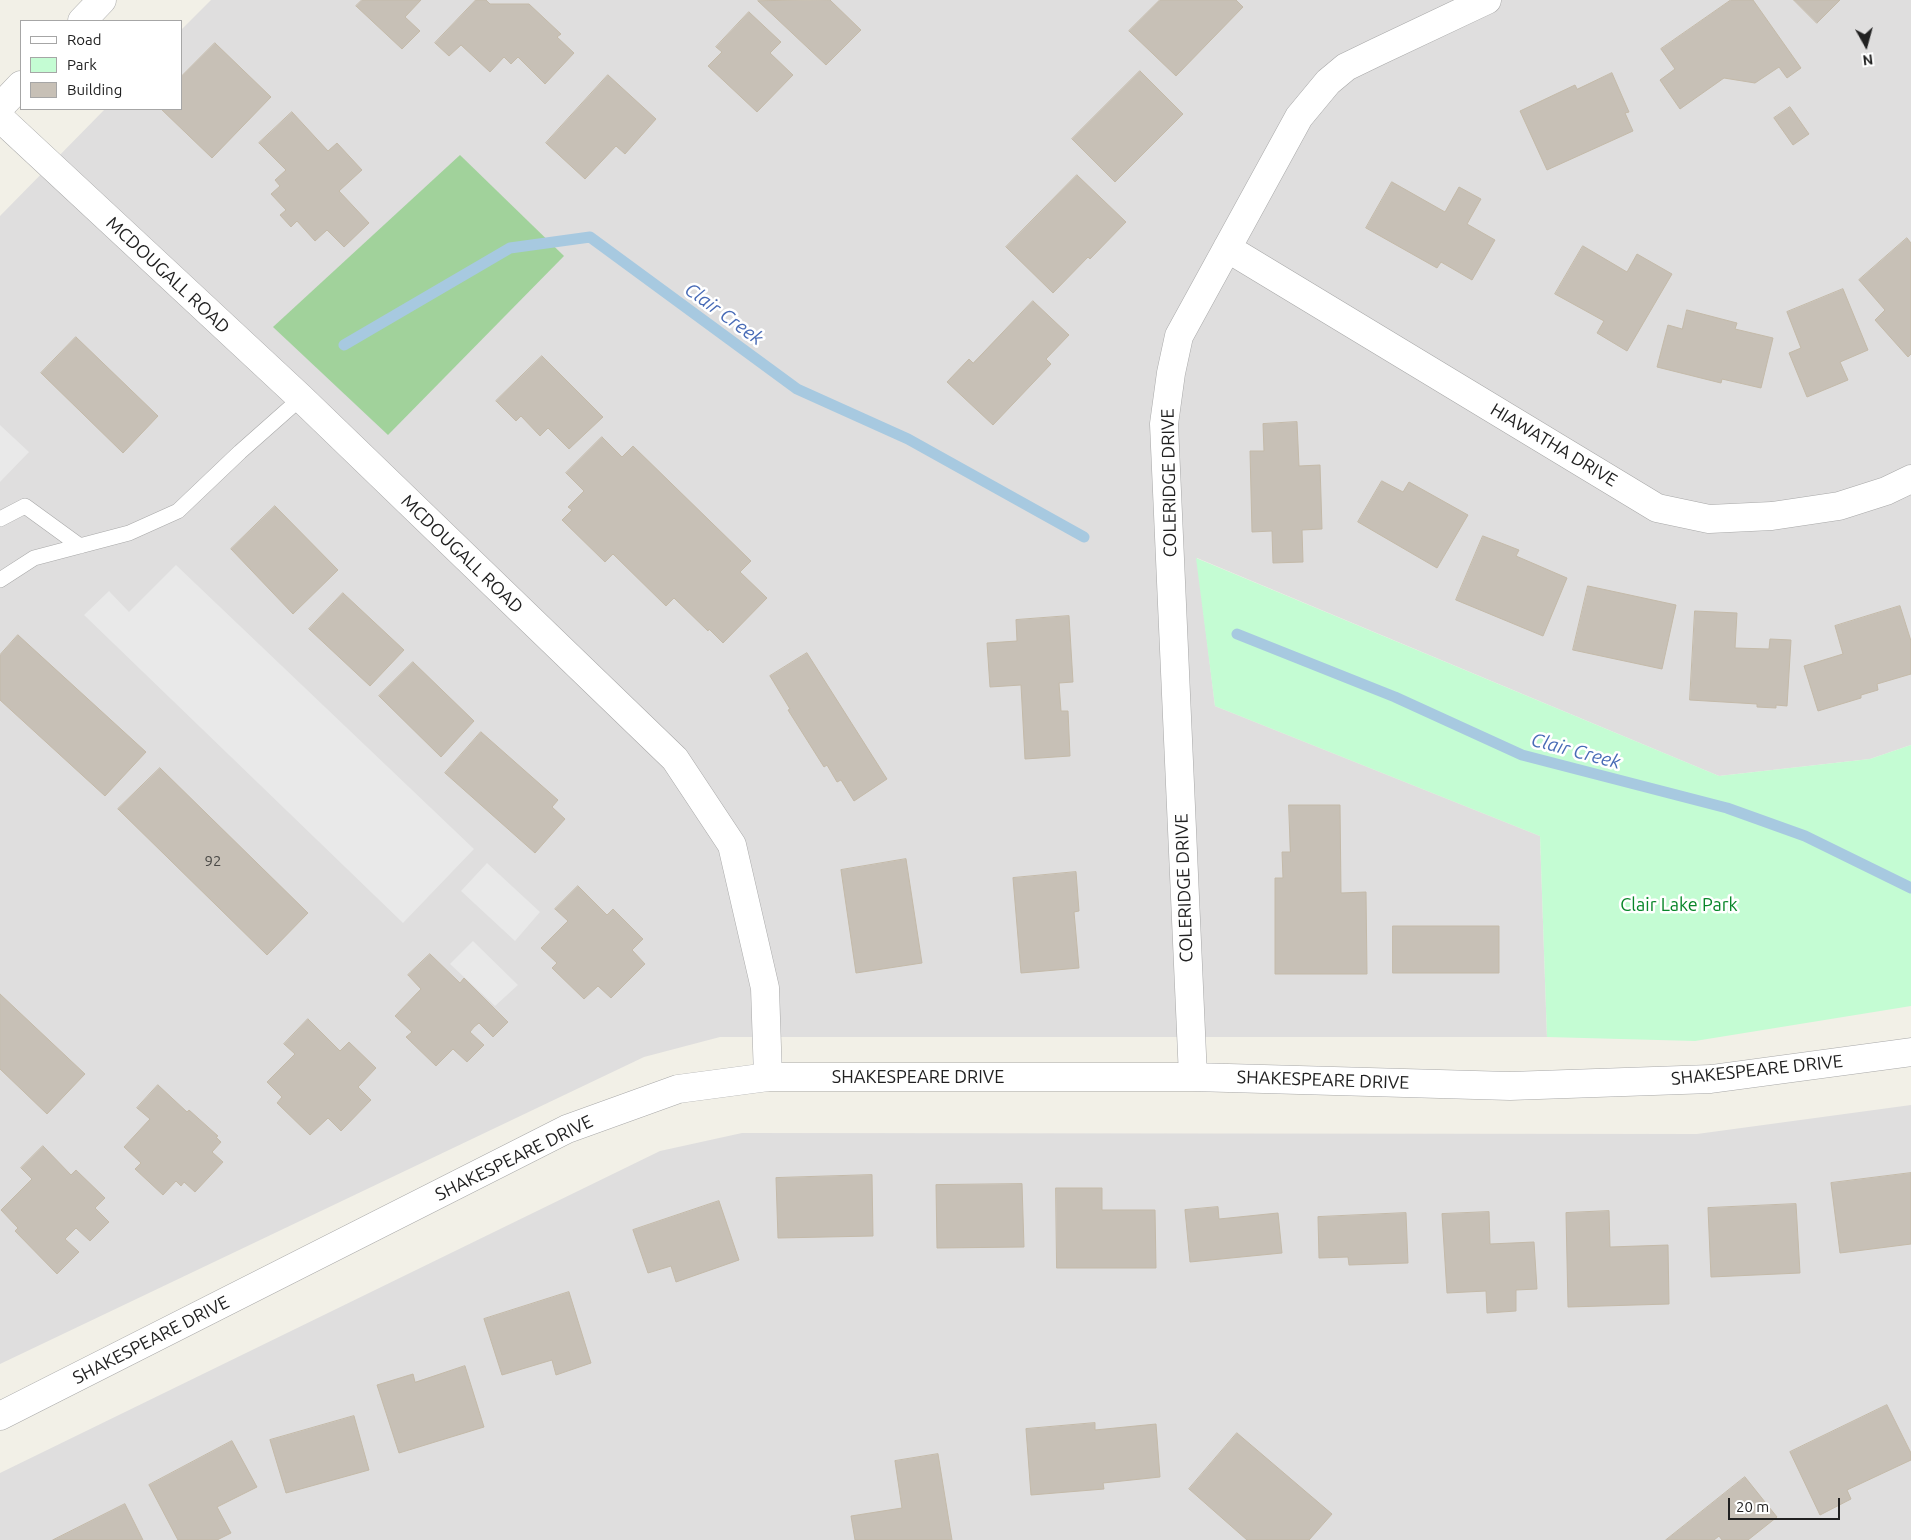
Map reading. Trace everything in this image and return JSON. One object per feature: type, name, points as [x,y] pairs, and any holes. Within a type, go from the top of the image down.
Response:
[{"type":"street","points":[[83,20],[102,0]]},
{"type":"street","name":"COLERIDGE DRIVE","points":[[1193,1077],[1164,424],[1171,373],[1179,336],[1300,117],[1328,82],[1346,67],[1488,0]]},
{"type":"street","points":[[0,107],[20,86]]},
{"type":"street","name":"MCDOUGALL ROAD","points":[[0,118],[301,398],[675,759],[732,845],[765,988],[768,1077]]},
{"type":"street","name":"HIAWATHA DRIVE","points":[[1227,248],[1657,508],[1709,519],[1772,516],[1839,506],[1886,491],[1911,479]]},
{"type":"street","name":"SHAKESPEARE DRIVE","points":[[0,1416],[567,1129],[678,1089],[768,1077],[1193,1077],[1510,1086],[1711,1079],[1911,1052]]},
{"type":"lane","points":[[0,580],[34,558],[129,533],[178,511],[240,452],[301,398]]},
{"type":"lane","points":[[0,519],[25,506],[80,546]]},
{"type":"shaded area","points":[[211,0],[1911,0],[1911,745],[1870,759],[1719,776],[1197,558],[1215,706],[1540,836],[1547,1037],[720,1037],[644,1057],[0,1364],[0,216],[104,110],[182,110],[182,29]]},
{"type":"shaded area","points":[[0,425],[29,452],[0,482]]},
{"type":"shaded area","points":[[176,565],[474,849],[403,923],[84,615],[109,591],[129,612]]},
{"type":"shaded area","points":[[487,863],[540,912],[515,941],[461,891]]},
{"type":"shaded area","points":[[473,941],[518,985],[495,1006],[450,964]]},
{"type":"shaded area","points":[[1911,1105],[1911,1540],[0,1540],[0,1473],[660,1151],[742,1133],[1697,1134]]},
{"type":"green space","points":[[460,155],[564,256],[388,435],[273,327]]},
{"type":"green space","name":"Clair Lake Park","points":[[1196,558],[1719,776],[1870,759],[1911,745],[1911,1006],[1695,1041],[1547,1037],[1540,836],[1215,706]]},
{"type":"building","points":[[362,0],[421,0],[405,17],[420,31],[402,49],[356,6]]},
{"type":"building","points":[[476,0],[486,0],[490,4],[529,4],[561,34],[557,37],[574,53],[545,84],[518,57],[511,64],[504,57],[490,72],[461,45],[449,56],[435,43]]},
{"type":"building","points":[[830,0],[861,30],[826,65],[758,1]]},
{"type":"building","points":[[1160,0],[1236,0],[1243,7],[1176,76],[1129,31]]},
{"type":"building","points":[[1731,0],[1753,0],[1801,68],[1787,78],[1779,67],[1755,83],[1724,78],[1680,109],[1660,80],[1675,69],[1661,49]]},
{"type":"building","points":[[1794,0],[1840,0],[1817,23]]},
{"type":"building","points":[[749,12],[781,42],[770,53],[793,75],[757,112],[708,66],[722,52],[716,47]]},
{"type":"building","points":[[215,43],[271,97],[212,158],[162,110],[182,110],[182,76]]},
{"type":"building","points":[[1140,71],[1183,114],[1115,182],[1072,139]]},
{"type":"building","points":[[1612,73],[1629,112],[1625,113],[1633,131],[1547,170],[1520,111],[1575,85],[1577,89]]},
{"type":"building","points":[[608,75],[656,119],[625,154],[616,146],[585,179],[546,143]]},
{"type":"building","points":[[1790,107],[1809,134],[1793,145],[1774,118]]},
{"type":"building","points":[[292,112],[328,151],[337,143],[362,170],[339,191],[369,223],[344,247],[327,230],[315,241],[297,221],[291,227],[280,215],[286,210],[271,194],[280,186],[275,180],[286,170],[259,143]]},
{"type":"building","points":[[1077,175],[1126,222],[1053,293],[1006,247]]},
{"type":"building","points":[[1392,182],[1445,212],[1459,187],[1481,199],[1467,224],[1495,240],[1472,280],[1441,262],[1437,268],[1366,228]]},
{"type":"building","points":[[1907,238],[1911,243],[1911,354],[1908,357],[1875,320],[1885,310],[1859,280]]},
{"type":"building","points":[[1583,246],[1627,272],[1637,254],[1672,274],[1627,351],[1597,333],[1604,321],[1555,294]]},
{"type":"building","points":[[1843,289],[1868,350],[1840,362],[1848,380],[1807,397],[1789,353],[1801,348],[1787,312]]},
{"type":"building","points":[[1033,301],[1069,335],[1046,359],[1051,364],[993,425],[947,382],[969,359],[973,363]]},
{"type":"building","points":[[1687,310],[1737,323],[1735,329],[1773,338],[1761,388],[1722,379],[1721,383],[1657,367],[1668,325],[1682,329]]},
{"type":"building","points":[[76,337],[158,416],[123,453],[41,373]]},
{"type":"building","points":[[542,356],[603,417],[569,449],[548,428],[540,436],[521,416],[516,421],[496,401]]},
{"type":"building","points":[[1297,422],[1299,466],[1320,465],[1322,529],[1302,530],[1303,562],[1273,563],[1272,531],[1252,532],[1250,451],[1264,451],[1263,424]]},
{"type":"building","points":[[602,437],[622,457],[633,446],[751,561],[740,572],[767,598],[723,643],[674,598],[666,606],[613,554],[605,562],[562,520],[572,510],[568,507],[584,491],[566,473]]},
{"type":"building","points":[[1382,481],[1403,492],[1409,482],[1468,515],[1437,568],[1358,522]]},
{"type":"building","points":[[275,506],[338,570],[293,614],[231,549]]},
{"type":"building","points":[[1483,536],[1519,550],[1516,556],[1567,578],[1543,636],[1456,600]]},
{"type":"building","points":[[1588,586],[1676,605],[1662,669],[1573,650]]},
{"type":"building","points":[[343,593],[404,650],[370,686],[309,629]]},
{"type":"building","points":[[1900,606],[1911,641],[1911,674],[1877,684],[1878,690],[1861,695],[1861,698],[1818,711],[1804,666],[1843,654],[1835,626]]},
{"type":"building","points":[[1695,611],[1737,613],[1735,648],[1769,649],[1770,639],[1791,640],[1787,706],[1776,705],[1776,708],[1757,707],[1757,704],[1690,700]]},
{"type":"building","points":[[1069,616],[1073,682],[1059,683],[1061,711],[1068,711],[1070,756],[1025,759],[1021,685],[990,687],[987,643],[1017,641],[1016,620]]},
{"type":"building","points":[[18,635],[146,752],[105,796],[0,700],[0,655]]},
{"type":"building","points":[[807,653],[887,779],[854,801],[841,780],[837,782],[827,765],[824,767],[788,710],[790,709],[770,676]]},
{"type":"building","points":[[413,662],[474,721],[441,757],[379,696]]},
{"type":"building","points":[[481,732],[558,800],[552,807],[565,819],[535,853],[445,773]]},
{"type":"building","points":[[160,768],[308,913],[267,955],[118,809]]},
{"type":"building","points":[[1289,805],[1340,805],[1341,893],[1366,892],[1367,974],[1275,974],[1275,878],[1283,878],[1282,852],[1290,852]]},
{"type":"building","points":[[906,859],[922,963],[856,973],[841,870]]},
{"type":"building","points":[[1076,872],[1079,911],[1074,912],[1079,968],[1021,973],[1013,878]]},
{"type":"building","points":[[578,886],[607,915],[613,909],[643,939],[632,950],[645,964],[611,998],[598,986],[584,999],[552,968],[557,963],[541,948],[568,921],[555,909]]},
{"type":"building","points":[[1393,926],[1499,926],[1499,973],[1393,973]]},
{"type":"building","points":[[430,954],[460,983],[464,978],[508,1022],[493,1037],[479,1023],[474,1027],[470,1032],[484,1045],[467,1062],[453,1049],[436,1066],[406,1037],[412,1032],[395,1016],[421,989],[408,975]]},
{"type":"building","points":[[0,994],[85,1074],[47,1114],[0,1069]]},
{"type":"building","points":[[308,1019],[340,1051],[349,1042],[376,1068],[358,1087],[371,1100],[341,1131],[328,1118],[310,1135],[277,1103],[282,1097],[267,1082],[295,1054],[284,1044]]},
{"type":"building","points":[[158,1085],[187,1112],[189,1110],[218,1136],[216,1137],[221,1142],[212,1152],[223,1162],[195,1192],[184,1182],[181,1186],[176,1181],[163,1195],[135,1169],[141,1163],[124,1147],[150,1119],[137,1108]]},
{"type":"building","points":[[43,1146],[71,1175],[76,1170],[105,1198],[95,1208],[109,1222],[90,1241],[76,1228],[65,1239],[79,1252],[57,1274],[15,1231],[18,1228],[1,1210],[32,1179],[21,1168]]},
{"type":"building","points":[[1911,1173],[1911,1244],[1840,1253],[1831,1183]]},
{"type":"building","points":[[872,1175],[873,1236],[778,1238],[776,1178]]},
{"type":"building","points":[[1022,1184],[1024,1247],[937,1248],[936,1185]]},
{"type":"building","points":[[1056,1188],[1102,1188],[1102,1210],[1155,1210],[1156,1268],[1057,1268]]},
{"type":"building","points":[[719,1201],[739,1260],[676,1282],[671,1266],[648,1273],[633,1230]]},
{"type":"building","points":[[1796,1204],[1800,1273],[1711,1277],[1708,1208]]},
{"type":"building","points":[[1218,1207],[1219,1219],[1278,1213],[1282,1253],[1190,1262],[1185,1210]]},
{"type":"building","points":[[1609,1211],[1610,1247],[1668,1245],[1669,1304],[1568,1307],[1566,1213]]},
{"type":"building","points":[[1489,1212],[1490,1244],[1534,1242],[1537,1289],[1516,1290],[1516,1311],[1487,1313],[1486,1291],[1447,1293],[1442,1214]]},
{"type":"building","points":[[1406,1213],[1408,1263],[1349,1265],[1348,1257],[1319,1258],[1318,1217]]},
{"type":"building","points":[[569,1292],[591,1363],[556,1375],[552,1360],[502,1375],[484,1319]]},
{"type":"building","points":[[465,1366],[484,1427],[399,1453],[377,1385],[413,1374],[415,1382]]},
{"type":"building","points":[[1887,1405],[1911,1453],[1911,1460],[1847,1490],[1851,1499],[1820,1515],[1790,1452]]},
{"type":"building","points":[[354,1416],[369,1470],[286,1493],[270,1440]]},
{"type":"building","points":[[1095,1423],[1095,1430],[1156,1424],[1160,1477],[1103,1483],[1104,1489],[1031,1495],[1026,1429]]},
{"type":"building","points":[[1237,1433],[1332,1514],[1309,1540],[1247,1540],[1189,1489]]},
{"type":"building","points":[[232,1441],[257,1487],[217,1507],[231,1533],[217,1540],[178,1540],[149,1485]]},
{"type":"building","points":[[938,1454],[952,1540],[855,1540],[851,1516],[902,1508],[895,1461]]},
{"type":"building","points":[[1745,1477],[1777,1517],[1748,1540],[1722,1540],[1719,1536],[1714,1540],[1666,1540]]},
{"type":"building","points":[[125,1504],[143,1540],[53,1540]]},
{"type":"waterway","name":"Clair Creek","points":[[344,345],[510,248],[590,237],[797,389],[908,439],[1084,537]]},
{"type":"waterway","name":"Clair Creek","points":[[1237,634],[1395,697],[1522,755],[1727,808],[1805,836],[1911,888]]}]
